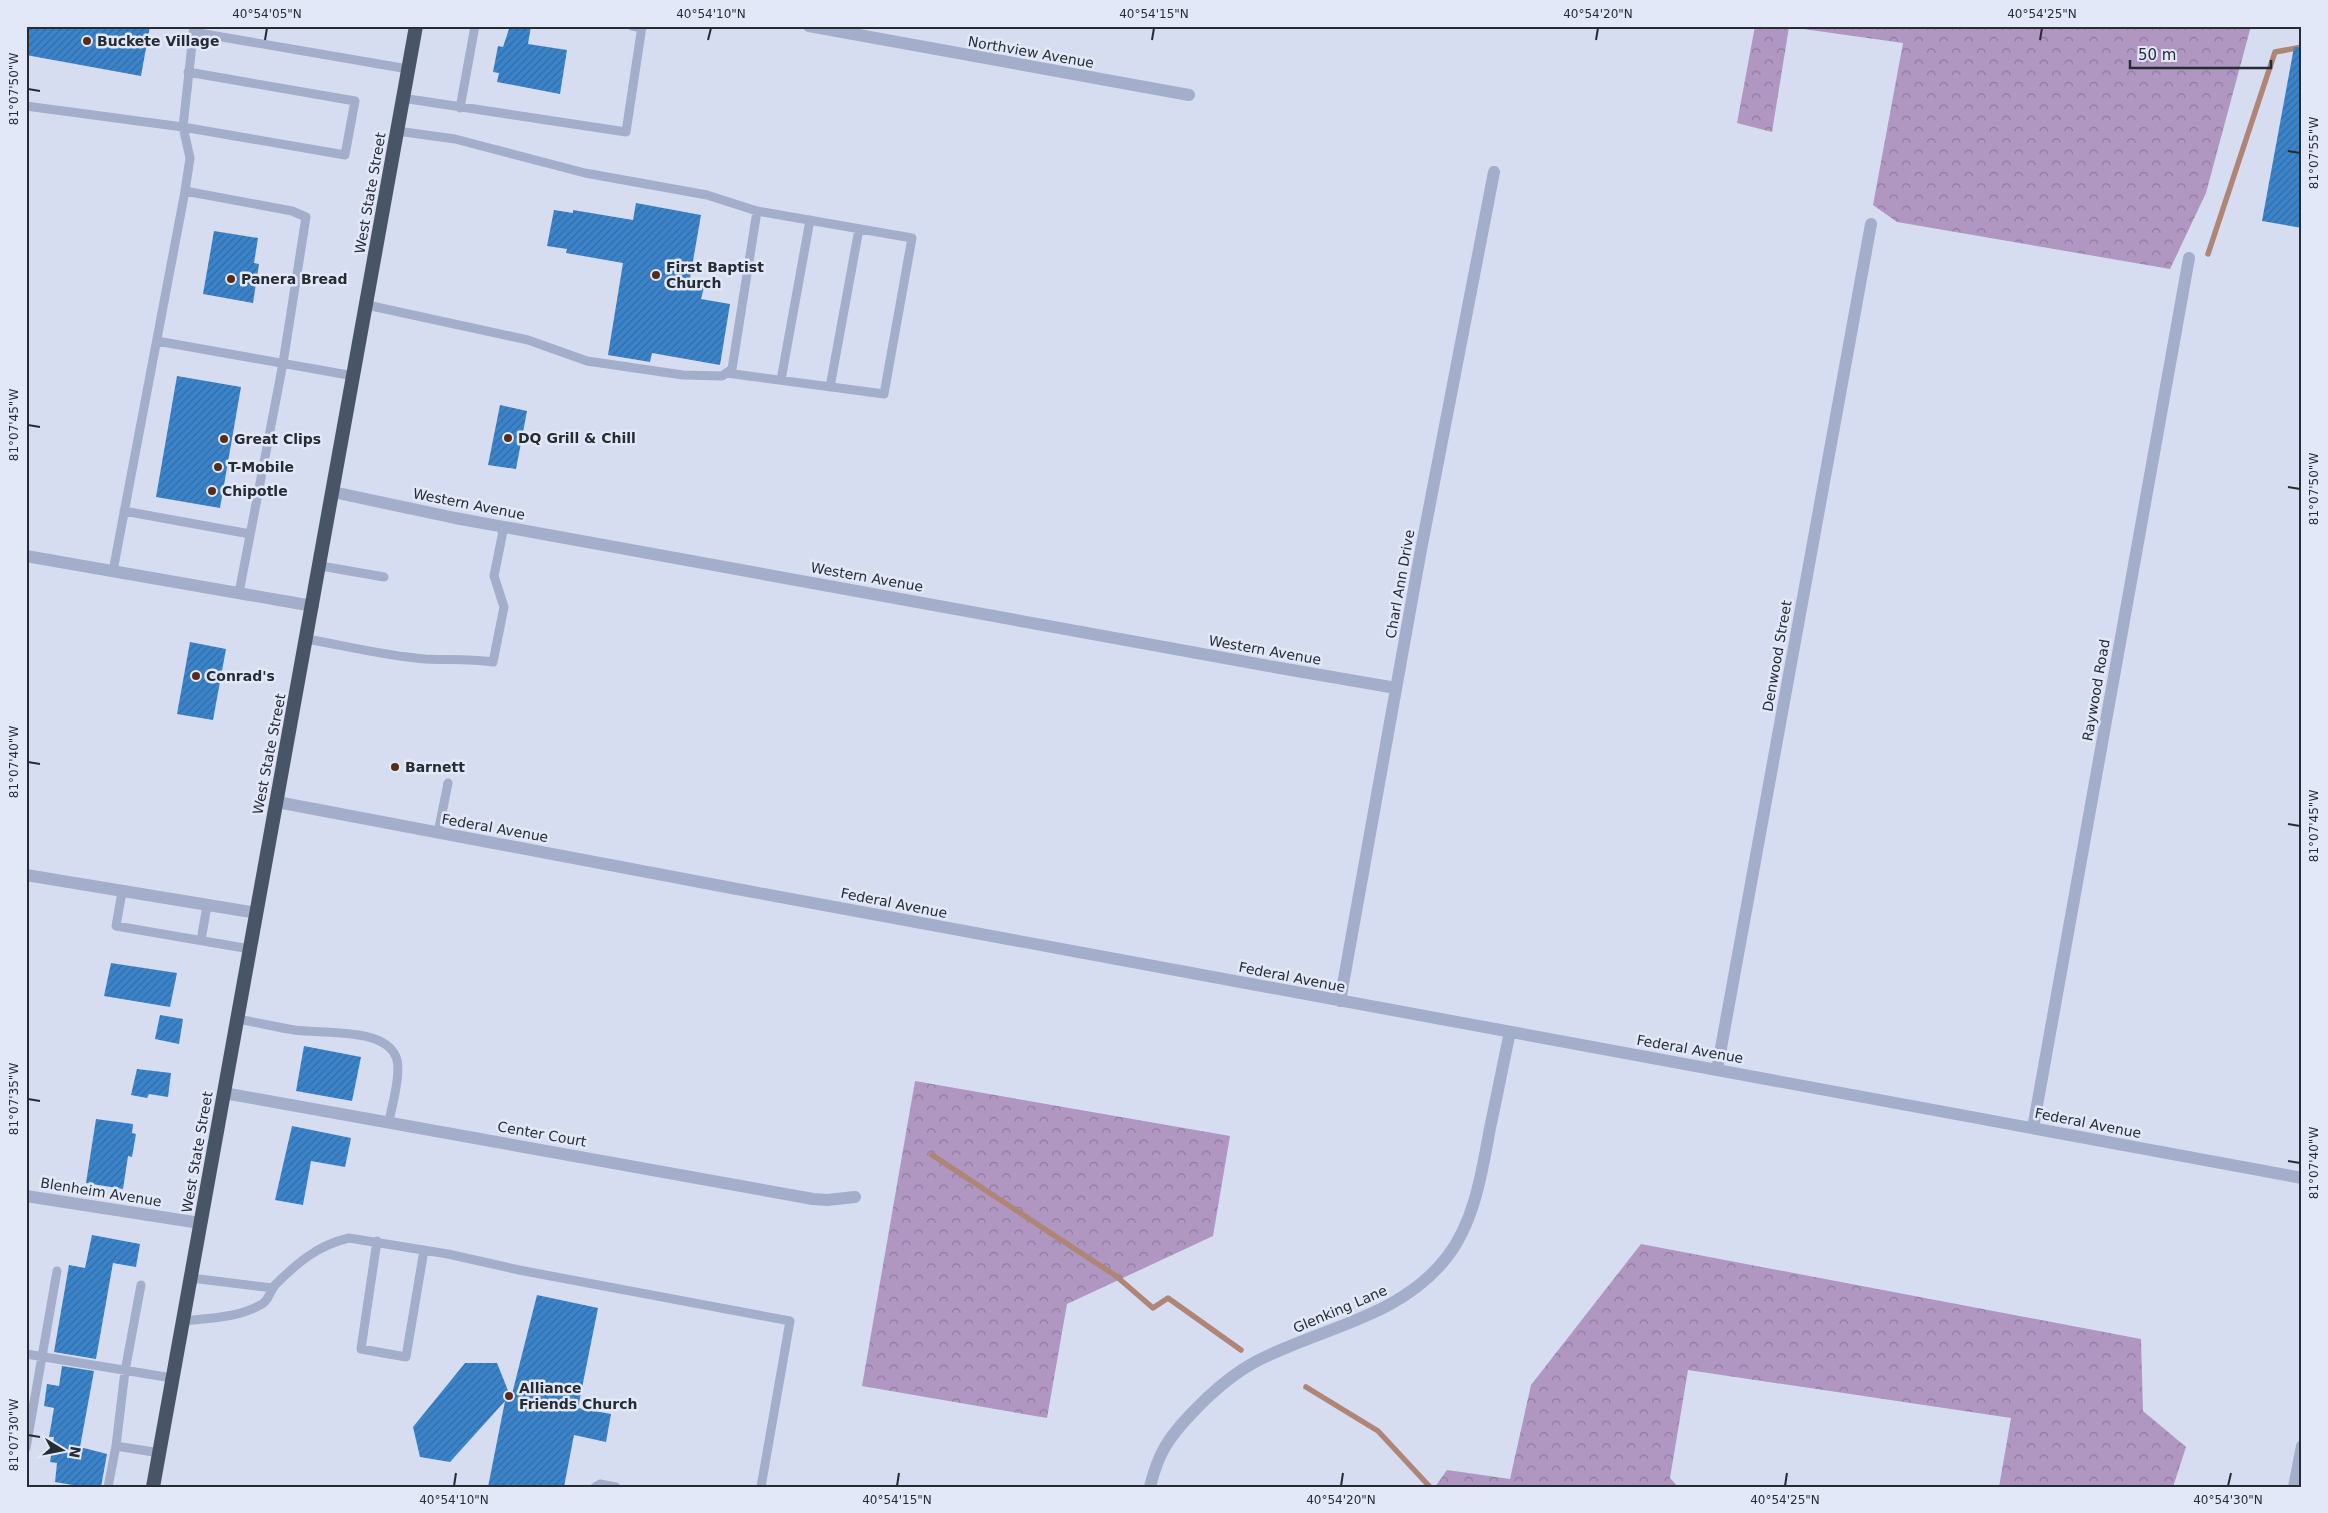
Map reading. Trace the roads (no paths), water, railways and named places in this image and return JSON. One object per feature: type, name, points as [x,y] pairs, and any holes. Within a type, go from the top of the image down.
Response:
[{"type":"highway","name":"West State Street","points":[[154,1487],[190,1278],[314,606],[416,26]]},
{"type":"street","name":"Northview Avenue","points":[[809,26],[1189,94]]},
{"type":"street","name":"Charl Ann Drive","points":[[1340,1001],[1420,555],[1494,172]]},
{"type":"street","name":"Denwood Street","points":[[1717,1070],[1871,224]]},
{"type":"street","name":"Raywood Road","points":[[2033,1128],[2189,258]]},
{"type":"street","name":"Western Avenue","points":[[333,492],[504,526],[1396,688]]},
{"type":"street","points":[[26,556],[314,606]]},
{"type":"street","name":"Federal Avenue","points":[[277,802],[1340,1001],[2302,1178]]},
{"type":"street","points":[[26,875],[257,913]]},
{"type":"street","name":"Glenking Lane","points":[[1150,1487],[1157,1461],[1171,1435],[1224,1383],[1270,1355],[1347,1325],[1399,1300],[1421,1283],[1448,1255],[1462,1232],[1480,1178],[1510,1032]]},
{"type":"street","name":"Center Court","points":[[224,1093],[389,1121],[813,1199],[826,1200],[855,1197]]},
{"type":"street","name":"Blenheim Avenue","points":[[26,1196],[200,1223]]},
{"type":"street","points":[[2294,1487],[2302,1446]]},
{"type":"lane","points":[[460,108],[475,26]]},
{"type":"lane","points":[[402,98],[626,132],[642,27],[632,26]]},
{"type":"lane","points":[[113,571],[190,158],[183,127],[194,29],[408,68]]},
{"type":"lane","points":[[26,106],[183,127],[345,155],[355,100],[188,72]]},
{"type":"lane","points":[[397,131],[455,139],[585,173],[707,196],[757,211],[912,238],[884,394],[729,371]]},
{"type":"lane","points":[[185,191],[292,211],[306,217],[283,363],[239,593]]},
{"type":"lane","points":[[366,305],[528,340],[587,361],[683,375],[722,376],[729,371],[757,211]]},
{"type":"lane","points":[[781,380],[810,220]]},
{"type":"lane","points":[[830,387],[859,229]]},
{"type":"lane","points":[[157,341],[354,376]]},
{"type":"lane","points":[[124,511],[250,534]]},
{"type":"lane","points":[[307,639],[385,654],[425,659],[469,658],[493,662],[504,607],[494,576],[504,526]]},
{"type":"lane","points":[[321,566],[384,577]]},
{"type":"lane","points":[[438,833],[448,783]]},
{"type":"lane","points":[[122,892],[116,926],[250,949]]},
{"type":"lane","points":[[201,940],[207,906]]},
{"type":"lane","points":[[238,1019],[296,1030],[358,1036],[378,1040],[391,1048],[397,1059],[398,1070],[389,1121]]},
{"type":"lane","points":[[183,1321],[222,1317],[263,1303],[273,1288],[307,1255],[335,1241],[349,1238],[377,1241],[790,1321],[761,1487]]},
{"type":"lane","points":[[377,1241],[361,1349],[406,1357],[424,1250]]},
{"type":"lane","points":[[26,1448],[57,1271]]},
{"type":"lane","points":[[190,1278],[273,1288]]},
{"type":"lane","points":[[108,1487],[116,1446],[125,1370],[141,1285]]},
{"type":"lane","points":[[26,1354],[172,1378]]},
{"type":"lane","points":[[116,1446],[160,1453]]},
{"type":"lane","points":[[595,1487],[600,1484],[616,1487]]},
{"type":"waterway","points":[[2208,254],[2275,52],[2302,47]]},
{"type":"waterway","points":[[932,1155],[1116,1276],[1153,1308],[1168,1298],[1241,1350]]},
{"type":"waterway","points":[[1306,1387],[1378,1431],[1430,1487]]},
{"type":"place","name":"Buckete Village","points":[[87,41]]},
{"type":"place","name":"First Baptist Church","points":[[656,275]]},
{"type":"place","name":"Panera Bread","points":[[231,279]]},
{"type":"place","name":"DQ Grill & Chill","points":[[508,438]]},
{"type":"place","name":"Great Clips","points":[[224,439]]},
{"type":"place","name":"T-Mobile","points":[[218,467]]},
{"type":"place","name":"Chipotle","points":[[212,491]]},
{"type":"place","name":"Conrad's","points":[[196,676]]},
{"type":"place","name":"Barnett","points":[[395,767]]},
{"type":"place","name":"Alliance Friends Church","points":[[509,1396]]}]
